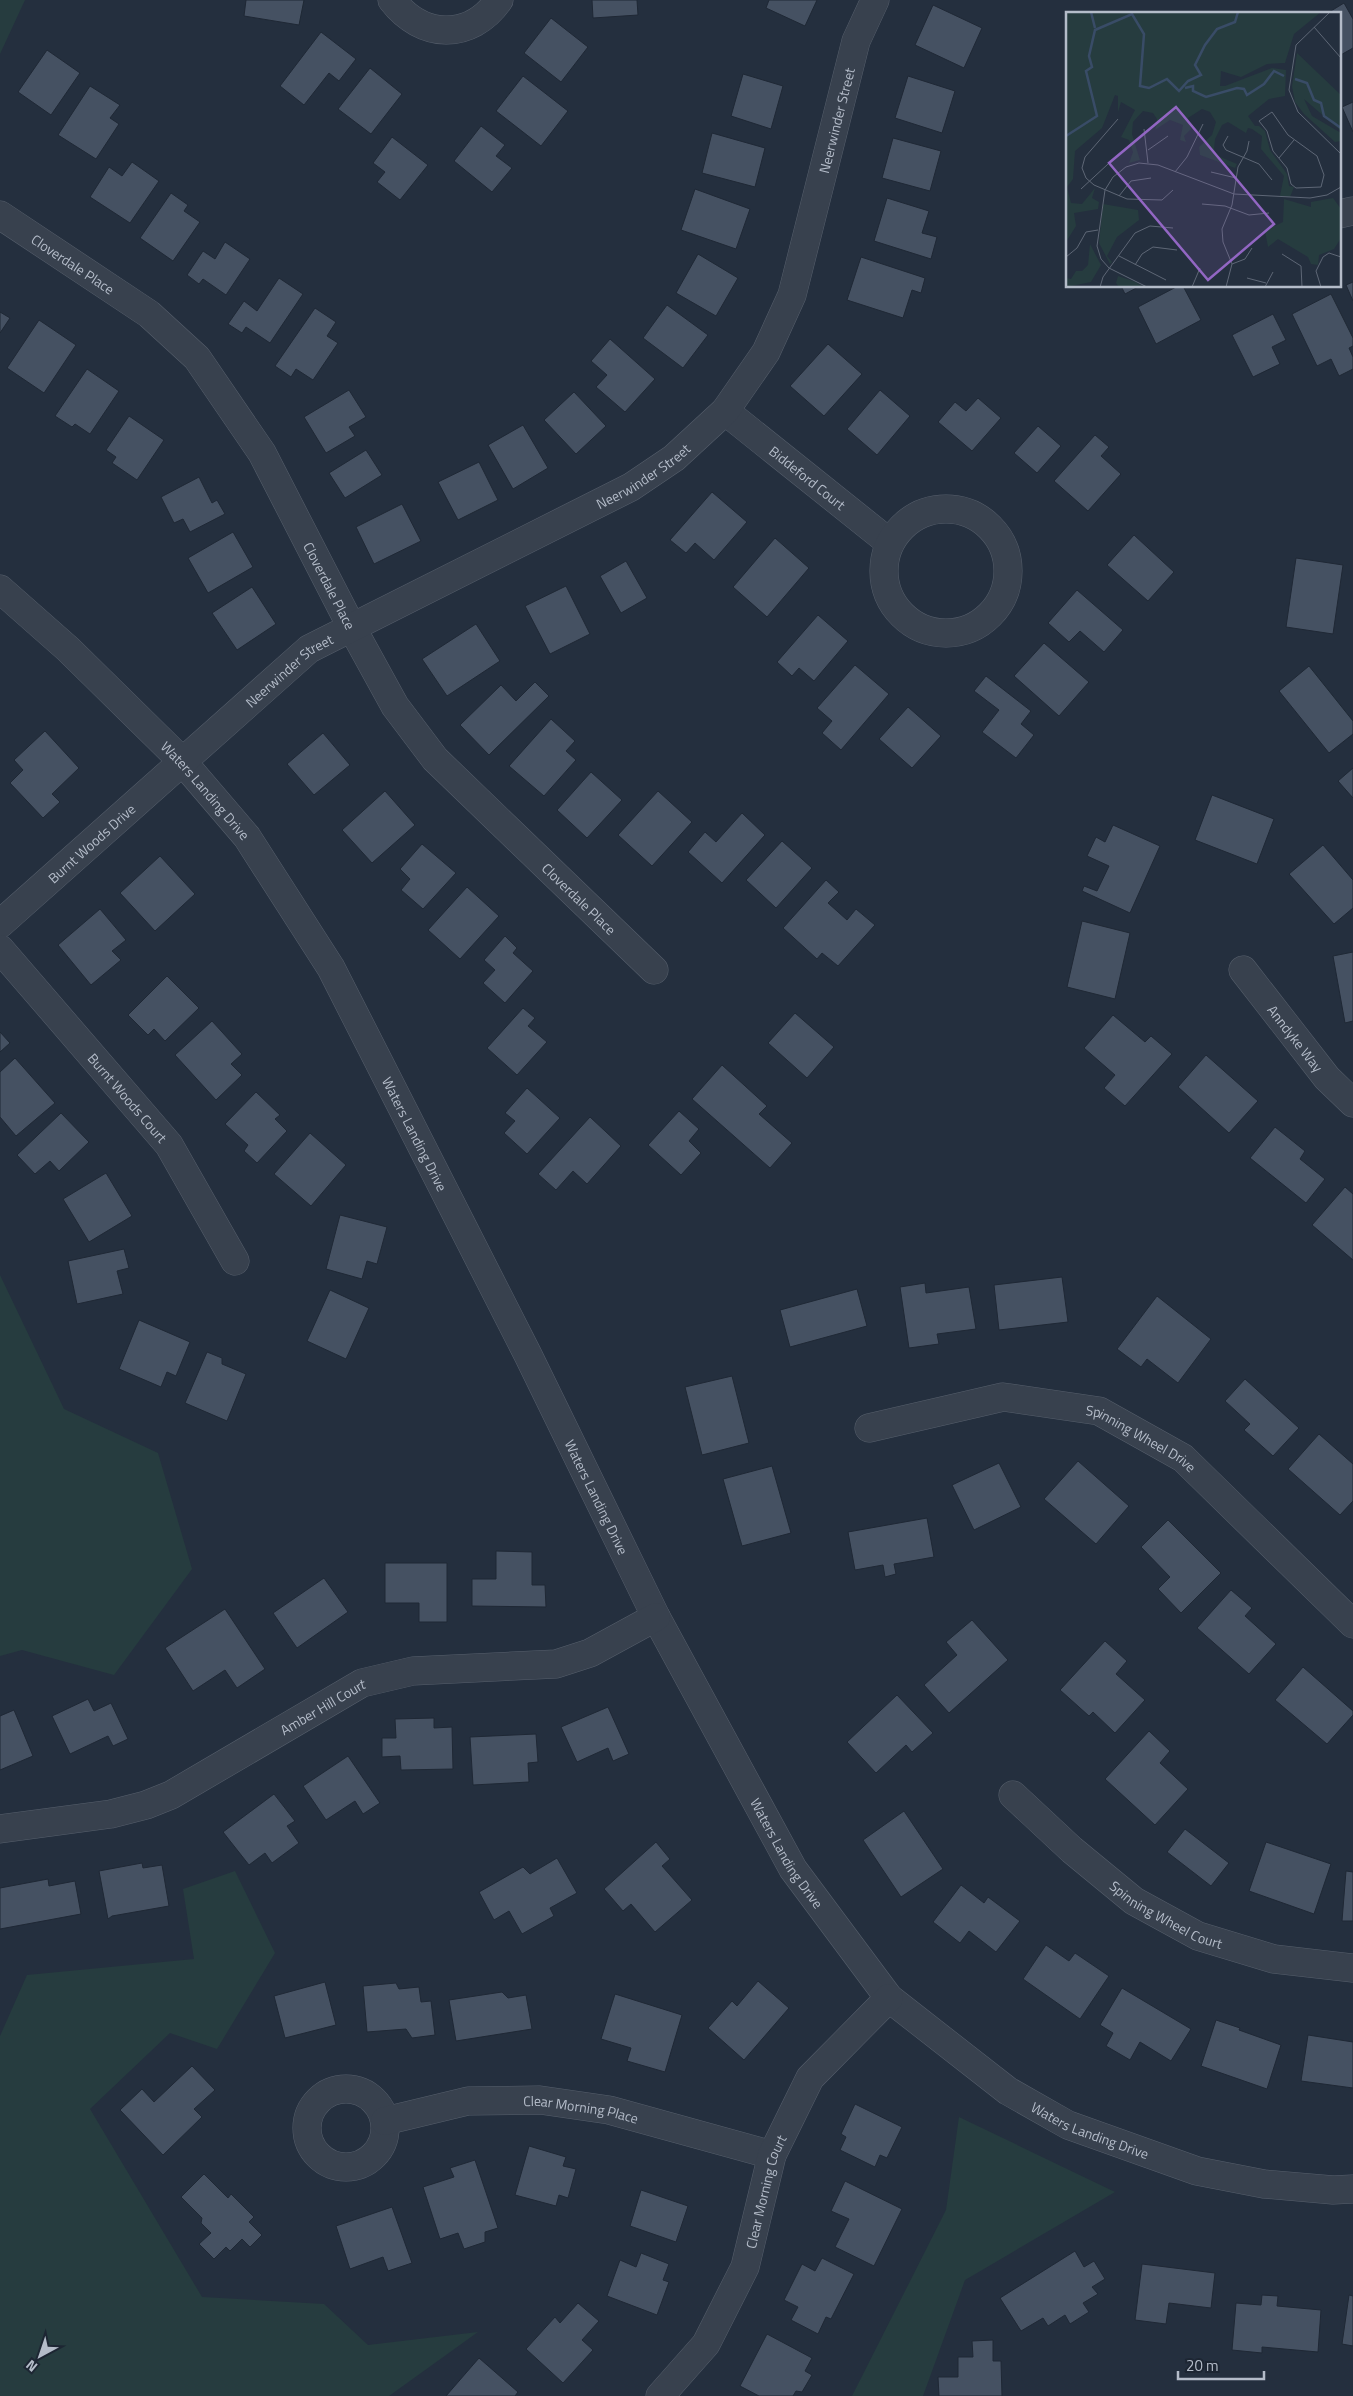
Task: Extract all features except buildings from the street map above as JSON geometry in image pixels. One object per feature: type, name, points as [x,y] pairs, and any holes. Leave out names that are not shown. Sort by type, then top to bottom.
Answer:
[{"type":"street","points":[[392,0],[403,14],[419,25],[438,30],[457,30],[476,23],[491,12],[499,0]]},
{"type":"street","name":"Neerwinder Street","points":[[182,761],[309,649],[350,626],[631,487],[674,458],[725,410],[766,352],[792,295],[856,41],[874,0]]},
{"type":"street","points":[[1340,214],[1353,211]]},
{"type":"street","name":"Cloverdale Place","points":[[0,215],[149,314],[197,358],[262,453],[350,626],[395,706],[436,759],[654,970]]},
{"type":"street","name":"Biddeford Court","points":[[725,410],[890,543]]},
{"type":"street","points":[[959,510],[978,518],[994,531],[1004,549],[1009,569],[1006,589],[997,608],[982,622],[964,632],[944,634],[930,631],[906,619],[892,603],[885,584],[885,563],[890,543],[902,526],[919,515],[932,511],[959,510]]},
{"type":"street","name":"Waters Landing Drive","points":[[0,589],[68,649],[182,761],[247,837],[331,968],[528,1355],[656,1617],[794,1868],[888,1998],[1008,2091],[1068,2125],[1197,2171],[1264,2184],[1333,2190],[1353,2189]]},
{"type":"street","name":"Burnt Woods Drive","points":[[0,924],[182,761]]},
{"type":"street","name":"Burnt Woods Court","points":[[0,949],[169,1145],[235,1261]]},
{"type":"street","name":"Anndyke Way","points":[[1243,970],[1327,1078],[1353,1103]]},
{"type":"street","name":"Spinning Wheel Drive","points":[[869,1428],[1003,1398],[1099,1411],[1182,1458],[1353,1624]]},
{"type":"street","name":"Amber Hill Court","points":[[0,1829],[111,1814],[146,1805],[171,1795],[362,1683],[413,1671],[556,1664],[590,1653],[656,1617]]},
{"type":"street","name":"Spinning Wheel Court","points":[[1013,1795],[1072,1850],[1134,1901],[1198,1936],[1274,1959],[1353,1968]]},
{"type":"street","name":"Clear Morning Court","points":[[660,2396],[706,2344],[745,2267],[772,2156],[810,2078],[888,1998]]},
{"type":"street","name":"Clear Morning Place","points":[[385,2121],[468,2102],[540,2100],[609,2110],[772,2156]]},
{"type":"green space","points":[[0,0],[25,0],[0,54]]},
{"type":"green space","points":[[0,1275],[64,1409],[158,1453],[192,1569],[114,1675],[22,1650],[0,1656]]},
{"type":"green space","points":[[235,1871],[275,1953],[217,2049],[170,2033],[90,2109],[202,2297],[324,2304],[368,2345],[478,2332],[389,2396],[0,2396],[0,2036],[27,1975],[194,1959],[183,1889]]},
{"type":"green space","points":[[959,2117],[1115,2192],[965,2280],[923,2396],[852,2396],[946,2210]]}]
